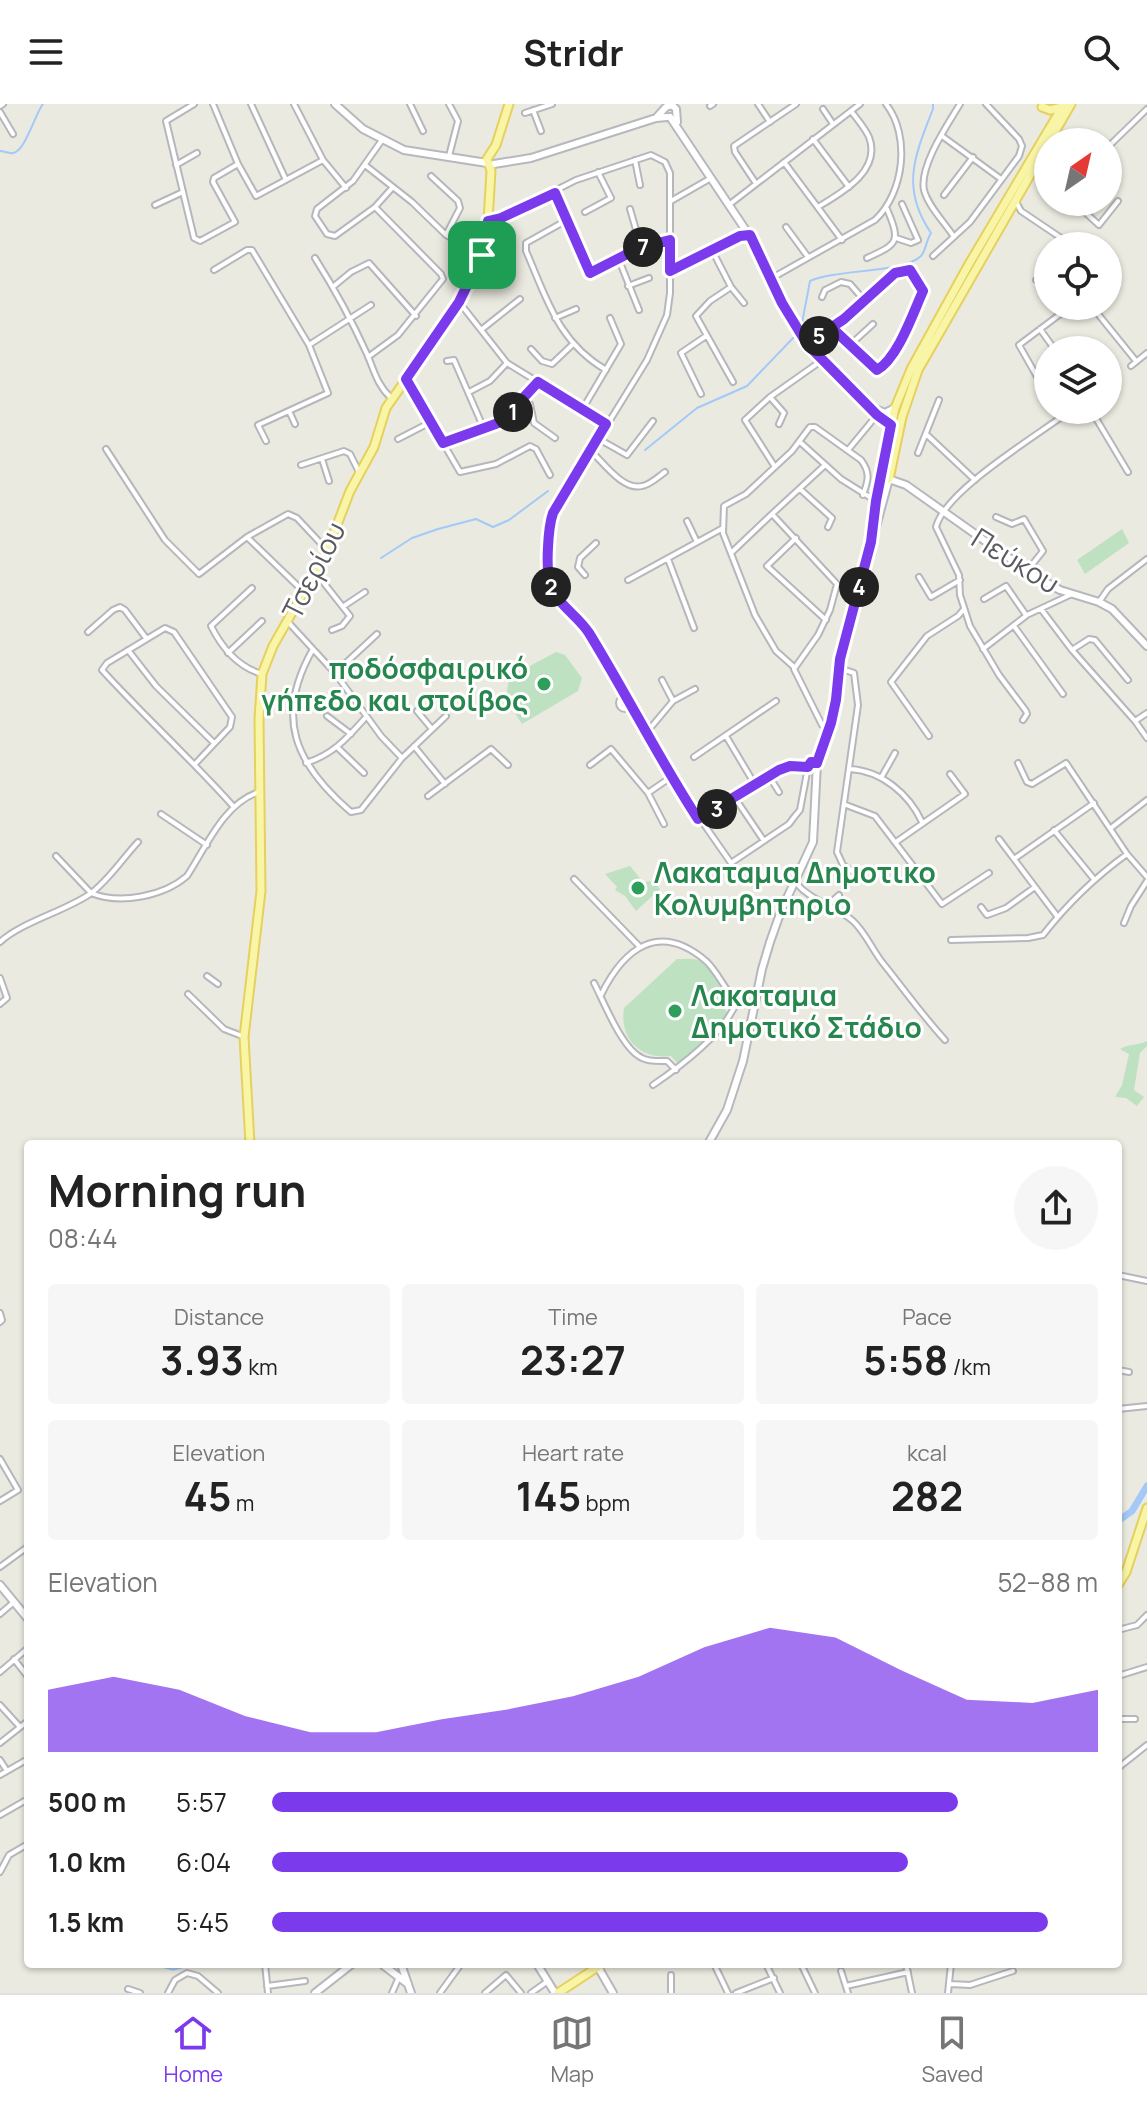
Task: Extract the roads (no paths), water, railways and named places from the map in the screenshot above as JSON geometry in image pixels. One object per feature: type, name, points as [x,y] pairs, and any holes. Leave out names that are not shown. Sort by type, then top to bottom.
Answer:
[{"type":"main road","points":[[335,104],[363,129],[382,140],[422,154],[493,162],[531,158],[656,118],[671,109],[677,125],[750,235],[788,314],[807,344],[877,415],[895,426]]},
{"type":"main road","name":"Τσερίου","points":[[250,1140],[244,1037],[261,891],[259,719],[262,674],[273,646],[327,551],[350,491],[374,447],[391,398],[459,302],[482,255],[493,162],[508,104]]},
{"type":"main road","points":[[1040,105],[1050,110],[1066,105]]},
{"type":"main road","points":[[906,485],[895,475],[893,462],[895,408],[922,348],[1066,105]]},
{"type":"main road","points":[[710,1140],[727,1110],[743,1061],[770,942],[813,842],[817,763],[836,700],[839,668],[886,493],[885,478],[895,426],[918,370],[1057,120]]},
{"type":"main road","points":[[866,403],[879,412],[895,408]]},
{"type":"main road","points":[[871,542],[876,501],[893,462]]},
{"type":"main road","name":"Πεύκου","points":[[885,478],[906,485],[1048,584],[1099,602],[1124,619],[1147,646]]},
{"type":"main road","points":[[886,493],[906,485]]},
{"type":"main road","points":[[1122,1578],[1147,1508]]},
{"type":"main road","points":[[0,1585],[24,1614]]},
{"type":"main road","points":[[315,1993],[347,1968]]},
{"type":"main road","points":[[386,1968],[408,1984]]},
{"type":"main road","points":[[401,1968],[411,1993]]},
{"type":"main road","points":[[540,1968],[557,1993],[595,1968]]},
{"type":"main road","points":[[601,1968],[613,1993]]},
{"type":"street","points":[[194,104],[166,121],[197,241],[235,222],[213,182],[214,178],[238,164]]},
{"type":"street","points":[[213,104],[238,164],[256,196],[323,160]]},
{"type":"street","points":[[251,104],[286,180]]},
{"type":"street","points":[[294,104],[323,160],[346,188]]},
{"type":"street","points":[[410,104],[423,131]]},
{"type":"street","points":[[449,104],[458,121],[449,156]]},
{"type":"street","points":[[525,113],[552,104]]},
{"type":"street","points":[[758,104],[770,122]]},
{"type":"street","points":[[755,182],[734,146],[796,104]]},
{"type":"street","points":[[730,204],[860,104]]},
{"type":"street","points":[[771,279],[842,240],[887,209],[897,185],[901,150],[896,122],[886,104]]},
{"type":"street","points":[[954,237],[925,193],[923,179],[942,135],[960,104]]},
{"type":"street","points":[[933,256],[970,222],[1019,156],[1022,146],[1019,139],[986,104]]},
{"type":"street","points":[[1040,105],[1057,120]]},
{"type":"street","points":[[1,107],[13,134]]},
{"type":"street","points":[[823,109],[833,124]]},
{"type":"street","points":[[1122,133],[1147,109]]},
{"type":"street","points":[[533,110],[541,131]]},
{"type":"street","points":[[818,207],[849,187],[868,166],[871,150],[869,137],[851,111]]},
{"type":"street","points":[[942,135],[1001,179]]},
{"type":"street","points":[[813,139],[849,187]]},
{"type":"street","points":[[382,140],[346,188],[315,212],[327,234],[333,237],[375,207],[393,187]]},
{"type":"street","points":[[176,165],[197,153]]},
{"type":"street","points":[[488,221],[501,218],[598,172],[651,155],[665,162],[670,173],[670,299],[659,336],[647,360],[553,513],[549,526],[551,588],[580,619],[630,701],[671,777],[731,863],[789,824],[800,810],[808,767],[811,762],[817,763]]},
{"type":"street","points":[[944,195],[973,157]]},
{"type":"street","points":[[635,160],[640,185]]},
{"type":"street","points":[[783,161],[842,240]]},
{"type":"street","points":[[365,165],[446,235],[482,255]]},
{"type":"street","points":[[585,212],[611,198],[598,172]]},
{"type":"street","points":[[431,176],[458,201],[460,208],[446,235]]},
{"type":"street","points":[[671,201],[712,177]]},
{"type":"street","points":[[155,205],[183,192]]},
{"type":"street","points":[[555,193],[590,273],[641,247],[670,240]]},
{"type":"street","points":[[1016,198],[1021,211],[1052,232]]},
{"type":"street","points":[[896,238],[911,243],[918,240],[902,204]]},
{"type":"street","points":[[368,357],[398,335],[416,316],[441,283],[442,276],[375,207]]},
{"type":"street","points":[[630,209],[641,247]]},
{"type":"street","points":[[887,209],[896,238]]},
{"type":"street","points":[[1007,213],[1021,211]]},
{"type":"street","points":[[1089,216],[1099,225],[1106,216]]},
{"type":"street","points":[[567,220],[526,243],[526,251],[555,318],[572,345],[606,370]]},
{"type":"street","points":[[786,227],[808,257]]},
{"type":"street","points":[[740,236],[745,228]]},
{"type":"street","points":[[670,271],[740,236],[750,235]]},
{"type":"street","points":[[867,258],[889,248],[896,238]]},
{"type":"street","points":[[214,270],[251,250],[309,345],[328,393],[258,425],[266,441]]},
{"type":"street","points":[[712,250],[731,287],[744,303]]},
{"type":"street","points":[[315,258],[333,286],[379,385],[391,398]]},
{"type":"street","points":[[619,260],[639,310]]},
{"type":"street","points":[[333,286],[369,263],[416,316]]},
{"type":"street","points":[[807,344],[832,328],[895,273],[910,270],[923,291],[904,334],[884,366],[877,370],[832,328]]},
{"type":"street","points":[[628,286],[649,278]]},
{"type":"street","points":[[822,297],[825,290],[841,282],[850,284],[864,300]]},
{"type":"street","points":[[731,287],[697,313],[696,319],[733,382]]},
{"type":"street","points":[[481,330],[520,299]]},
{"type":"street","points":[[459,302],[507,363],[606,424]]},
{"type":"street","points":[[309,345],[371,305]]},
{"type":"street","points":[[555,318],[576,309]]},
{"type":"street","points":[[582,410],[621,344],[610,318]]},
{"type":"street","points":[[1034,371],[1019,345],[1052,320]]},
{"type":"street","points":[[1103,320],[1136,361]]},
{"type":"street","points":[[850,345],[873,324]]},
{"type":"street","points":[[1040,329],[1045,336]]},
{"type":"street","points":[[701,394],[681,353],[706,336]]},
{"type":"street","points":[[531,349],[542,361],[552,364],[572,345]]},
{"type":"street","points":[[1131,366],[1147,353]]},
{"type":"street","points":[[447,361],[454,360],[484,429]]},
{"type":"street","points":[[775,467],[745,420],[770,397],[821,361]]},
{"type":"street","points":[[469,392],[490,381],[507,363]]},
{"type":"street","points":[[406,379],[460,472],[496,464],[530,446],[536,449],[550,475]]},
{"type":"street","points":[[443,443],[508,417],[538,382]]},
{"type":"street","points":[[770,397],[784,413],[779,424]]},
{"type":"street","points":[[524,399],[530,404],[534,423],[555,438]]},
{"type":"street","points":[[918,453],[939,400]]},
{"type":"street","points":[[289,411],[295,424]]},
{"type":"street","points":[[848,450],[877,415]]},
{"type":"street","points":[[597,438],[627,455],[653,421]]},
{"type":"street","points":[[398,439],[431,422]]},
{"type":"street","points":[[1023,720],[1026,711],[983,649],[964,609],[960,580],[936,527],[942,512],[975,480],[1052,424]]},
{"type":"street","points":[[1099,424],[1128,472]]},
{"type":"street","points":[[828,730],[822,725],[794,667],[784,661],[767,639],[755,615],[723,528],[724,506],[746,494],[800,442],[806,431],[815,427],[866,467],[870,478],[863,495]]},
{"type":"street","points":[[926,434],[975,480]]},
{"type":"street","points":[[800,442],[824,466],[876,501]]},
{"type":"street","points":[[106,449],[165,540],[199,574],[247,537],[288,514],[292,514],[327,551]]},
{"type":"street","points":[[590,450],[613,473],[632,486],[641,487],[665,472]]},
{"type":"street","points":[[301,465],[347,452],[360,474]]},
{"type":"street","points":[[322,459],[329,481]]},
{"type":"street","points":[[731,553],[824,466]]},
{"type":"street","points":[[800,489],[832,518],[828,527]]},
{"type":"street","points":[[772,514],[837,584],[826,620],[794,667]]},
{"type":"street","points":[[996,517],[1012,524],[1024,519],[1043,551],[1027,571]]},
{"type":"street","points":[[687,521],[697,542]]},
{"type":"street","points":[[628,580],[723,528]]},
{"type":"street","points":[[247,537],[305,593]]},
{"type":"street","points":[[796,538],[767,566],[826,620]]},
{"type":"street","points":[[585,575],[578,567],[580,558],[596,543]]},
{"type":"street","points":[[668,558],[694,628]]},
{"type":"street","points":[[1099,602],[1108,589],[1144,561],[1147,570]]},
{"type":"street","points":[[316,573],[350,616],[342,626],[332,630]]},
{"type":"street","points":[[919,577],[931,597],[960,580]]},
{"type":"street","points":[[984,599],[1006,586],[1027,615]]},
{"type":"street","points":[[252,588],[211,626],[228,653],[262,674]]},
{"type":"street","points":[[344,606],[365,592]]},
{"type":"street","points":[[983,649],[1027,615],[1073,594]]},
{"type":"street","points":[[88,632],[120,607],[146,639]]},
{"type":"street","points":[[929,736],[891,682],[927,636],[964,609]]},
{"type":"street","points":[[1041,609],[1147,738]]},
{"type":"street","points":[[228,653],[262,621]]},
{"type":"street","points":[[287,621],[335,673],[402,758]]},
{"type":"street","points":[[1014,626],[1063,694]]},
{"type":"street","points":[[195,764],[230,727],[232,717],[172,630],[165,628],[107,663],[102,670],[233,806]]},
{"type":"street","points":[[335,673],[377,634]]},
{"type":"street","points":[[1072,650],[1092,638],[1128,680]]},
{"type":"street","points":[[313,649],[301,671],[293,705],[295,737],[306,763],[323,784],[355,813],[361,810],[402,758],[446,716]]},
{"type":"street","points":[[128,650],[156,686],[214,743]]},
{"type":"street","points":[[839,668],[854,673],[858,695],[837,852],[843,865],[860,876]]},
{"type":"street","points":[[662,680],[673,701]]},
{"type":"street","points":[[647,732],[673,701],[695,689]]},
{"type":"street","points":[[694,757],[776,701]]},
{"type":"street","points":[[417,711],[432,729]]},
{"type":"street","points":[[1135,721],[1147,713]]},
{"type":"street","points":[[327,716],[351,734]]},
{"type":"street","points":[[306,763],[338,748],[367,717]]},
{"type":"street","points":[[726,736],[754,783]]},
{"type":"street","points":[[414,746],[445,784]]},
{"type":"street","points":[[338,748],[364,773]]},
{"type":"street","points":[[428,796],[491,749],[508,765]]},
{"type":"street","points":[[590,765],[611,749],[648,793],[664,824]]},
{"type":"street","points":[[881,778],[895,753]]},
{"type":"street","points":[[1018,763],[1027,782],[1032,784],[1066,763],[1147,879],[1124,923]]},
{"type":"street","points":[[698,819],[785,767],[808,767]]},
{"type":"street","points":[[849,769],[881,778],[901,792],[922,822]]},
{"type":"street","points":[[896,842],[965,794],[950,774]]},
{"type":"street","points":[[769,776],[779,792]]},
{"type":"street","points":[[648,793],[671,777]]},
{"type":"street","points":[[56,856],[91,893],[139,898],[179,883],[187,876],[233,806],[248,795],[261,791]]},
{"type":"street","points":[[735,798],[764,841]]},
{"type":"street","points":[[1111,828],[1147,800]]},
{"type":"street","points":[[1014,859],[1094,803]]},
{"type":"street","points":[[845,805],[875,816],[942,904],[989,873]]},
{"type":"street","points":[[161,814],[207,845]]},
{"type":"street","points":[[1054,830],[1093,878]]},
{"type":"street","points":[[999,839],[1057,916]]},
{"type":"street","points":[[0,942],[18,929],[49,917],[91,893],[138,842]]},
{"type":"street","points":[[951,940],[1043,935],[1093,878],[1127,854]]},
{"type":"street","points":[[574,879],[640,947]]},
{"type":"street","points":[[796,883],[805,894],[854,922],[921,1013],[945,1040]]},
{"type":"street","points":[[981,907],[987,915],[1006,908],[1035,887]]},
{"type":"street","points":[[827,906],[839,895]]},
{"type":"street","points":[[601,995],[616,969],[640,947],[665,940],[688,949],[707,962],[737,1001],[754,1006]]},
{"type":"street","points":[[207,976],[218,984]]},
{"type":"street","points":[[0,978],[7,998],[0,1004]]},
{"type":"street","points":[[594,983],[630,1049],[641,1058],[667,1061],[676,1070]]},
{"type":"street","points":[[188,994],[224,1029],[244,1037]]},
{"type":"street","points":[[653,1085],[676,1070],[731,1017],[737,1001]]},
{"type":"street","points":[[1122,1276],[1147,1281]]},
{"type":"street","points":[[0,1313],[0,1322]]},
{"type":"street","points":[[1122,1371],[1129,1372]]},
{"type":"street","points":[[1122,1409],[1145,1406]]},
{"type":"street","points":[[0,1459],[18,1490],[0,1501]]},
{"type":"street","points":[[0,1567],[24,1549]]},
{"type":"street","points":[[0,1614],[14,1602]]},
{"type":"street","points":[[1122,1630],[1128,1630],[1147,1615]]},
{"type":"street","points":[[0,1672],[24,1651]]},
{"type":"street","points":[[14,1659],[24,1672]]},
{"type":"street","points":[[1122,1675],[1147,1667]]},
{"type":"street","points":[[0,1705],[20,1727]]},
{"type":"street","points":[[1122,1719],[1135,1719]]},
{"type":"street","points":[[0,1743],[24,1724]]},
{"type":"street","points":[[1122,1765],[1147,1745]]},
{"type":"street","points":[[0,1760],[7,1771]]},
{"type":"street","points":[[0,1775],[24,1761]]},
{"type":"street","points":[[0,1815],[24,1801]]},
{"type":"street","points":[[0,1872],[9,1855],[24,1846]]},
{"type":"street","points":[[265,1968],[268,1993]]},
{"type":"street","points":[[440,1993],[458,1968]]},
{"type":"street","points":[[716,1968],[728,1993]]},
{"type":"street","points":[[768,1968],[780,1993]]},
{"type":"street","points":[[803,1968],[815,1993]]},
{"type":"street","points":[[907,1968],[912,1993]]},
{"type":"street","points":[[948,1993],[951,1968]]},
{"type":"street","points":[[841,1971],[848,1993]]},
{"type":"street","points":[[950,1984],[970,1985],[1013,1971]]},
{"type":"street","points":[[846,1986],[908,1972]]},
{"type":"street","points":[[168,1993],[175,1980],[187,1973],[198,1976],[218,1993]]},
{"type":"street","points":[[485,1993],[506,1975],[521,1993]]},
{"type":"street","points":[[671,1975],[671,1993]]},
{"type":"street","points":[[392,1993],[399,1976]]},
{"type":"street","points":[[736,1993],[774,1978]]},
{"type":"street","points":[[267,1986],[305,1981]]},
{"type":"street","points":[[531,1993],[548,1981]]},
{"type":"street","points":[[970,1985],[972,1993]]},
{"type":"street","points":[[128,1989],[140,1993]]},
{"type":"waterway","points":[[0,151],[11,153],[22,146],[43,104]]},
{"type":"waterway","points":[[802,323],[810,281],[900,265],[923,254],[931,233],[921,217],[913,186],[916,157],[933,104]]},
{"type":"waterway","points":[[645,450],[697,408],[747,386],[795,336]]},
{"type":"waterway","points":[[381,558],[412,538],[438,529],[476,519],[493,527],[509,520],[548,491]]},
{"type":"waterway","points":[[1122,1518],[1132,1511],[1147,1486]]},
{"type":"place","name":"ποδόσφαιρικό γήπεδο και στοίβος","points":[[544,684]]},
{"type":"place","name":"Λακαταμια Δημοτικο Κολυμβητηριο","points":[[638,888]]},
{"type":"place","name":"Λακαταμια Δημοτικό Στάδιο","points":[[675,1011]]}]
